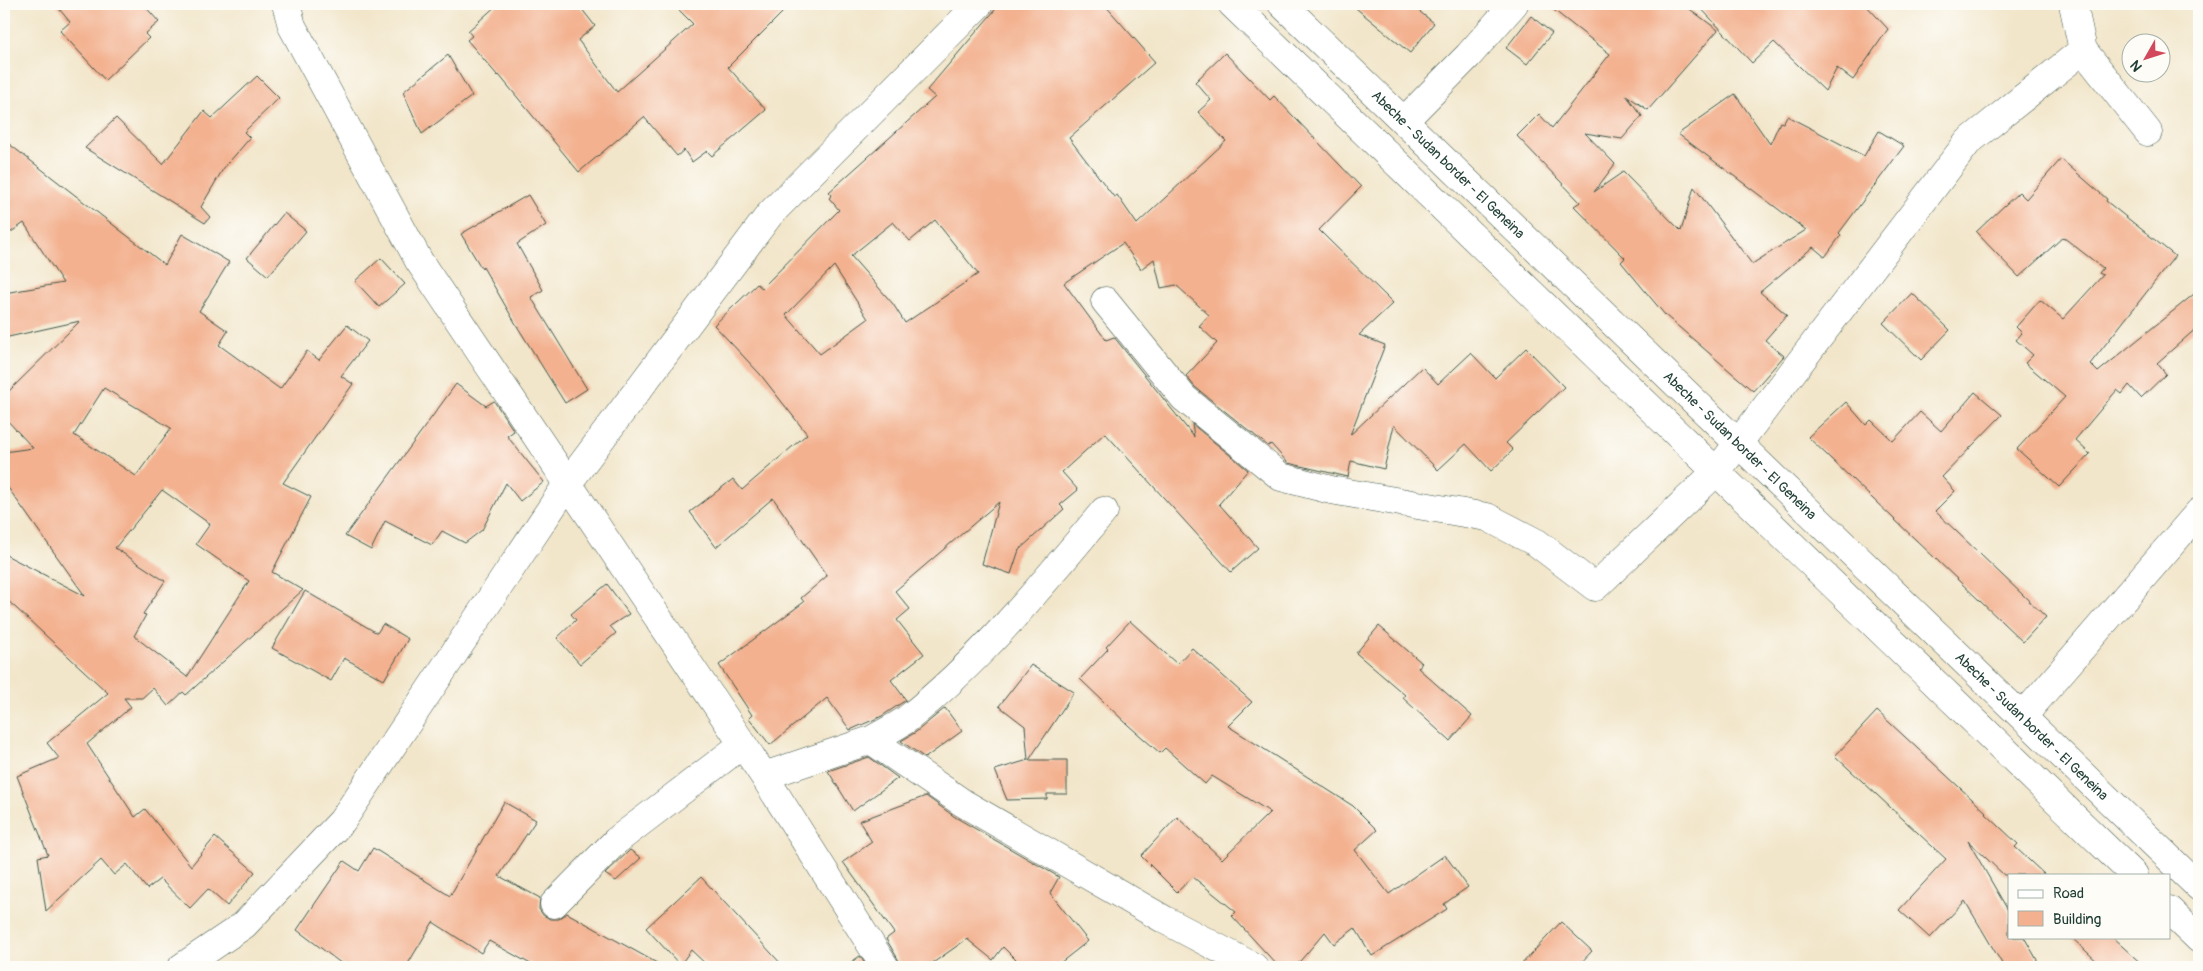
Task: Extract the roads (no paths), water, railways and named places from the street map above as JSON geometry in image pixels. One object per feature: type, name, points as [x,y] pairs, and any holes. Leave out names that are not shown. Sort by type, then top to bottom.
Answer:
[{"type":"main road","points":[[286,4],[292,26],[419,261],[743,744],[885,967]]},
{"type":"main road","points":[[182,967],[244,926],[342,821],[568,483],[770,214],[979,4]]},
{"type":"main road","points":[[1232,4],[2133,874]]},
{"type":"main road","points":[[1404,122],[1468,56],[1514,4]]},
{"type":"main road","points":[[2073,4],[2083,50],[2148,132]]},
{"type":"main road","name":"Abeche - Sudan border - El Geneina","points":[[1292,7],[1404,122],[2199,887]]},
{"type":"main road","points":[[1105,301],[1184,398],[1281,477],[1331,490],[1487,517],[1537,543],[1596,588],[1717,471],[1968,142],[2083,50]]},
{"type":"main road","points":[[764,776],[871,740],[906,720],[981,652],[1040,587],[1104,511]]},
{"type":"main road","points":[[2023,716],[2199,512]]},
{"type":"main road","points":[[871,740],[963,804],[1165,920],[1254,967]]},
{"type":"main road","points":[[554,904],[616,841],[743,744]]},
{"type":"main road","points":[[2170,911],[2199,939]]}]
